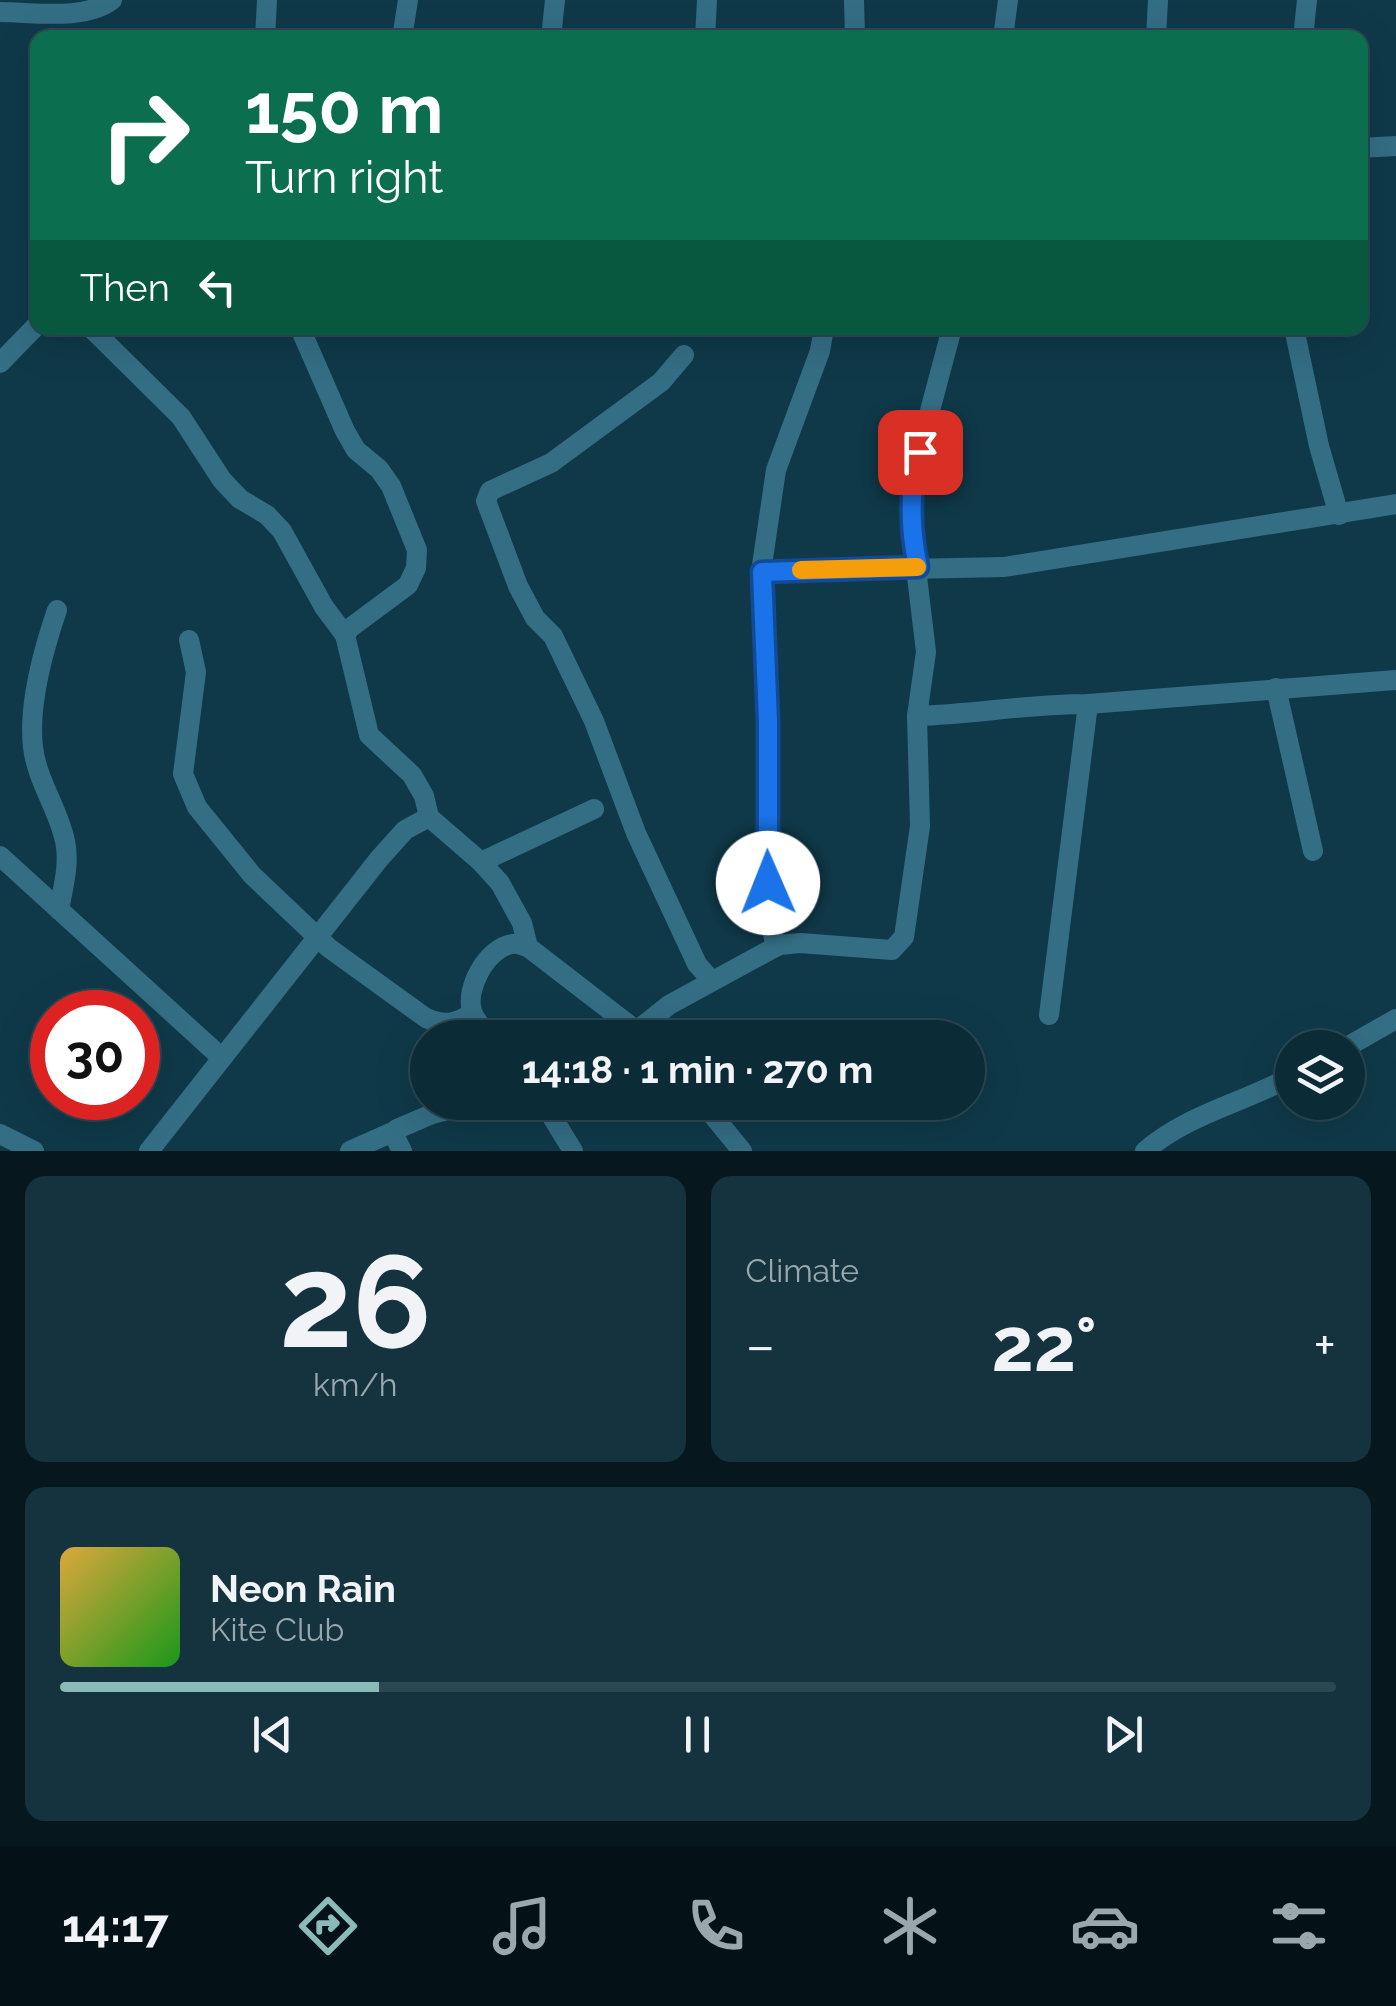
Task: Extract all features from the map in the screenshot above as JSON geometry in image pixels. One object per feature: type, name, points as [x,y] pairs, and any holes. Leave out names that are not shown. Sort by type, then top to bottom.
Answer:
[{"type":"street","points":[[0,12],[74,12],[101,8],[112,0]]},
{"type":"street","points":[[265,30],[266,0]]},
{"type":"street","points":[[403,30],[408,0]]},
{"type":"street","points":[[552,30],[555,0]]},
{"type":"street","points":[[705,30],[708,0]]},
{"type":"street","points":[[854,0],[855,30]]},
{"type":"street","points":[[1004,30],[1008,0]]},
{"type":"street","points":[[1156,30],[1158,0]]},
{"type":"street","points":[[1305,30],[1307,0]]},
{"type":"street","points":[[1368,148],[1396,146]]},
{"type":"street","points":[[0,362],[30,332]]},
{"type":"street","points":[[98,335],[181,417],[222,480],[282,531],[324,607],[345,635],[369,735],[412,775],[424,796],[429,816],[500,883],[522,923],[528,947]]},
{"type":"street","points":[[303,335],[356,450],[379,469],[391,486],[417,550],[416,568],[408,585],[345,635]]},
{"type":"street","points":[[776,946],[769,917],[762,572],[776,470],[823,335]]},
{"type":"street","points":[[655,1020],[669,1005],[776,946],[800,943],[892,950],[904,937],[921,811],[917,716],[926,652],[913,543],[911,482],[950,335]]},
{"type":"street","points":[[1295,335],[1319,446],[1339,515]]},
{"type":"street","points":[[684,354],[661,382],[551,463],[490,491],[486,502],[518,586],[535,618],[552,636],[594,721],[644,850],[696,964],[711,980]]},
{"type":"street","points":[[762,572],[1004,567],[1396,504]]},
{"type":"street","points":[[57,610],[48,638],[32,732],[39,775],[65,841],[67,867],[60,910]]},
{"type":"street","points":[[189,640],[196,672],[184,764],[189,791],[197,807],[252,875],[329,948],[426,1018],[450,1024],[472,1013]]},
{"type":"street","points":[[917,716],[1396,680]]},
{"type":"street","points":[[1276,688],[1313,852]]},
{"type":"street","points":[[1048,1016],[1088,704]]},
{"type":"street","points":[[481,862],[594,809]]},
{"type":"street","points":[[149,1151],[316,936],[405,830],[429,816]]},
{"type":"street","points":[[0,856],[222,1058]]},
{"type":"street","points":[[478,1020],[472,1013],[473,988],[486,961],[512,944],[528,947],[623,1020]]},
{"type":"street","points":[[1365,1037],[1396,1020]]},
{"type":"street","points":[[1144,1151],[1194,1118],[1275,1083]]},
{"type":"street","points":[[350,1151],[399,1141],[425,1120]]},
{"type":"street","points":[[554,1120],[573,1151]]},
{"type":"street","points":[[717,1120],[742,1151]]},
{"type":"street","points":[[0,1134],[34,1151]]},
{"type":"slow traffic","points":[[801,570],[917,567]]},
{"type":"route","points":[[768,883],[768,721],[762,572],[918,567],[913,543],[911,482],[920,452]]}]
